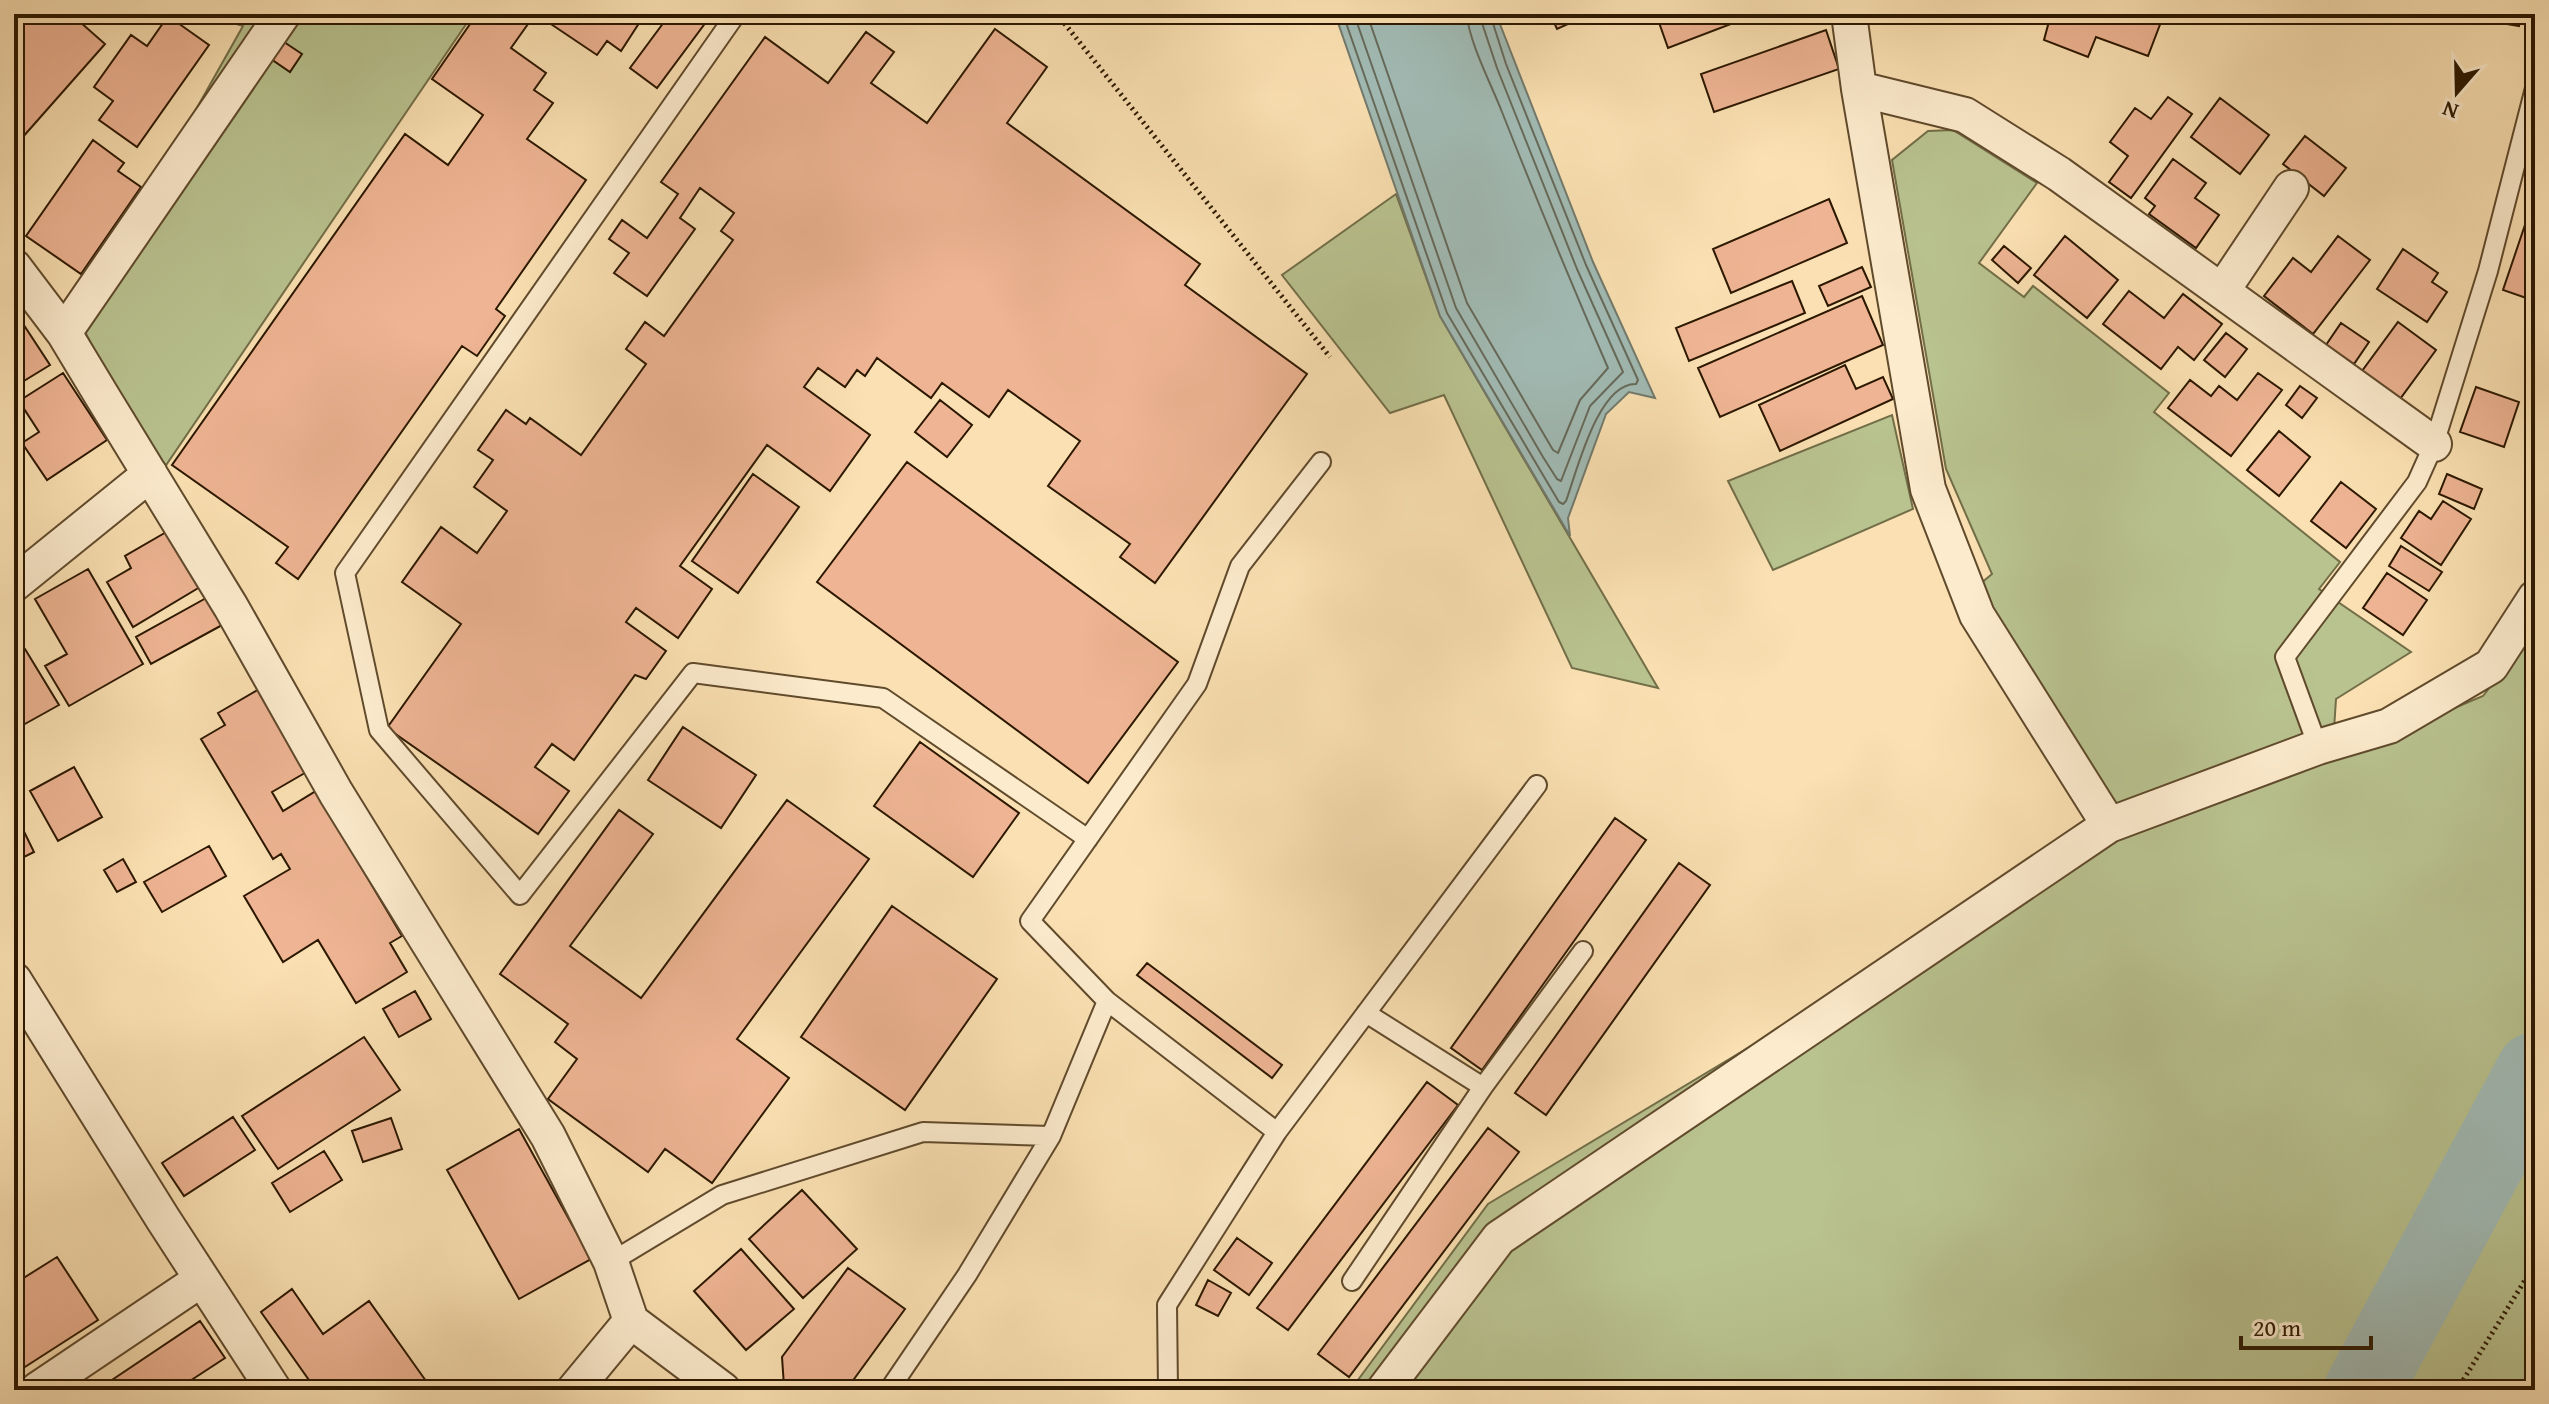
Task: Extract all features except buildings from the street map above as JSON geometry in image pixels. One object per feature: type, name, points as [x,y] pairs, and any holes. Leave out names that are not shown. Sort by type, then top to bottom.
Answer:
[{"type":"street","points":[[64,333],[283,14]]},
{"type":"street","points":[[1849,14],[1859,89],[1928,489],[1977,615],[2109,825]]},
{"type":"street","points":[[1859,89],[1965,115],[2059,174],[2434,444]]},
{"type":"street","points":[[2222,291],[2291,188]]},
{"type":"street","points":[[14,267],[64,333],[231,607],[336,793],[548,1136],[611,1262],[631,1321],[723,1390]]},
{"type":"street","points":[[14,584],[150,474]]},
{"type":"street","points":[[1384,1390],[1499,1238],[2109,825],[2318,747],[2389,726],[2491,666],[2535,598]]},
{"type":"street","points":[[20,1002],[274,1390]]},
{"type":"street","points":[[37,1390],[202,1279]]},
{"type":"street","points":[[574,1390],[631,1321]]},
{"type":"lane","points":[[736,14],[345,573],[379,730],[520,895],[693,673],[883,698],[1088,839]]},
{"type":"lane","points":[[2318,747],[2285,657],[2417,482],[2434,444],[2488,271],[2535,88]]},
{"type":"lane","points":[[1277,1132],[1107,1001],[1030,921],[1197,684],[1240,566],[1321,462]]},
{"type":"lane","points":[[1168,1390],[1167,1305],[1277,1132],[1537,785]]},
{"type":"lane","points":[[1352,1281],[1483,1087],[1583,951]]},
{"type":"lane","points":[[889,1390],[967,1275],[1051,1136],[1107,1001]]},
{"type":"lane","points":[[1366,1013],[1483,1087]]},
{"type":"lane","points":[[611,1262],[722,1195],[923,1132],[1051,1136]]},
{"type":"path","points":[[1057,14],[1330,357]]},
{"type":"path","points":[[2457,1390],[2535,1264]]},
{"type":"green space","points":[[204,14],[473,14],[160,474],[78,319],[243,26]]},
{"type":"green space","points":[[1953,130],[2037,183],[1979,263],[2024,297],[2033,286],[2169,393],[2154,412],[2340,562],[2319,589],[2411,652],[2336,699],[2332,760],[2483,696],[2535,629],[2535,1390],[1363,1390],[1355,1384],[1488,1204],[1831,998],[2089,819],[1956,604],[1992,574],[1946,469],[1892,160],[1928,131]]},
{"type":"green space","points":[[1396,194],[1440,316],[1658,688],[1572,668],[1444,395],[1390,413],[1282,275]]},
{"type":"green space","points":[[1892,415],[1913,509],[1773,570],[1728,481]]},
{"type":"water","points":[[1335,14],[1496,14],[1593,262],[1655,398],[1629,392],[1606,414],[1568,518],[1570,536],[1440,316]]},
{"type":"waterway","points":[[2363,1390],[2535,1071]]}]
